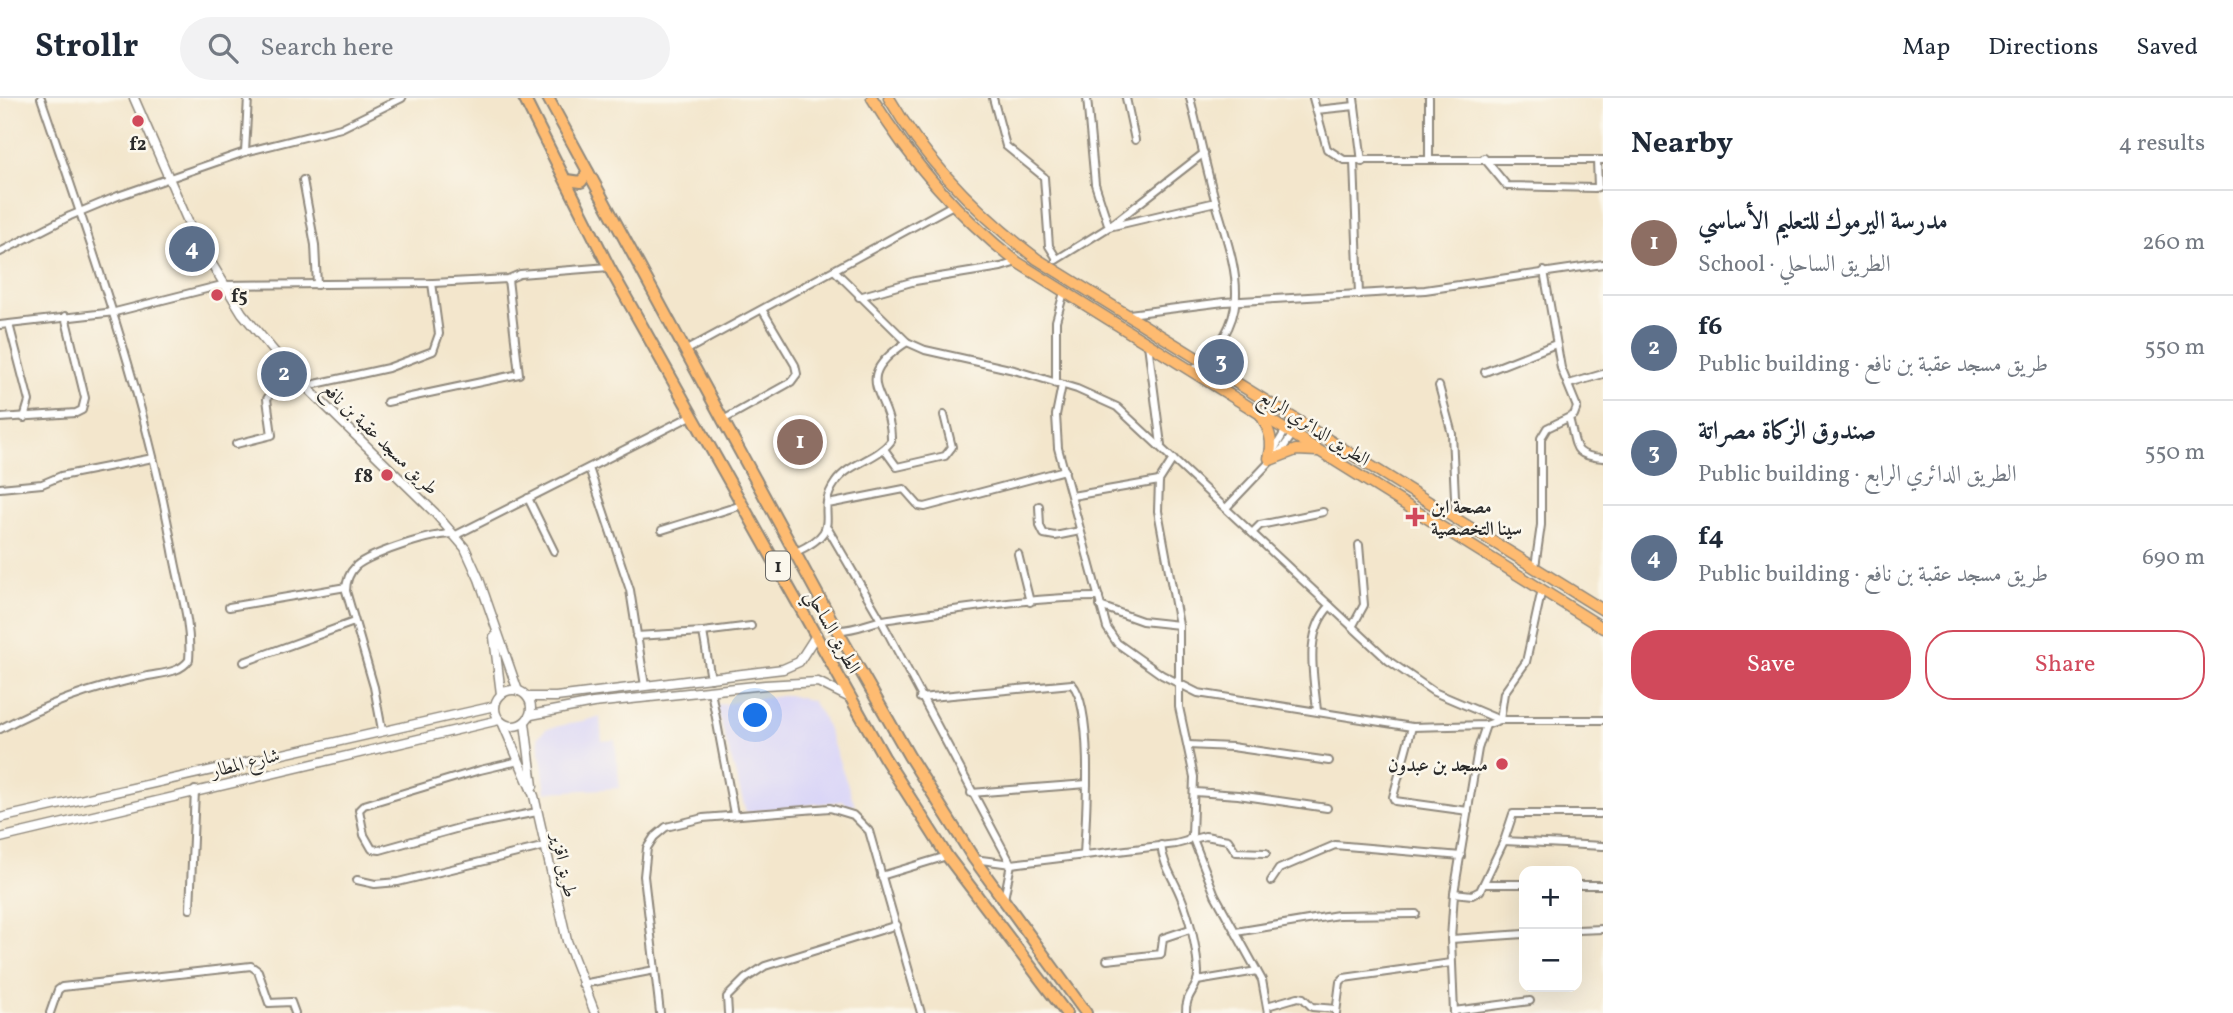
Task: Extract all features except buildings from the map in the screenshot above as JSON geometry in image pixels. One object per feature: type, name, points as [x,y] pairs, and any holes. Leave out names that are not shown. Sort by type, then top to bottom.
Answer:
[{"type":"highway","name":"الطريق الساحلي","points":[[524,98],[609,267],[908,797],[947,856],[1066,1013]]},
{"type":"highway","name":"الطريق الساحلي","points":[[548,98],[608,213],[909,756],[974,859],[1086,1013]]},
{"type":"highway","points":[[567,180],[581,182],[588,172]]},
{"type":"highway","points":[[588,222],[594,211],[608,213]]},
{"type":"main road","name":"الطريق الدائري الرابع","points":[[889,98],[918,142],[968,200],[1022,248],[1053,263],[1124,315],[1603,610]]},
{"type":"main road","name":"الطريق الدائري الرابع","points":[[872,99],[905,149],[953,205],[1017,262],[1603,628]]},
{"type":"main road","points":[[1261,414],[1271,434],[1268,461]]},
{"type":"main road","points":[[1268,461],[1296,450],[1319,451]]},
{"type":"street","points":[[0,729],[36,710],[121,682],[179,669],[189,660],[189,625],[153,458],[115,312],[41,98]]},
{"type":"street","name":"طريق مسجد عقبة بن نافع","points":[[134,98],[192,233],[222,285],[264,341],[306,387],[456,535],[475,570],[518,691]]},
{"type":"street","points":[[245,152],[248,98]]},
{"type":"street","points":[[0,240],[2,251],[80,212],[245,152],[341,128],[401,98]]},
{"type":"street","points":[[993,98],[1006,146],[1044,177],[1049,246],[1053,263],[1109,227],[1204,153]]},
{"type":"street","points":[[1087,98],[1095,184],[1109,227]]},
{"type":"street","points":[[1126,98],[1135,140]]},
{"type":"street","points":[[1190,98],[1232,260],[1237,302],[1225,337],[1217,350],[1193,370]]},
{"type":"street","points":[[1313,98],[1327,149],[1336,157],[1358,162],[1484,158],[1600,160],[1598,187],[1507,186],[1484,158]]},
{"type":"street","points":[[1429,98],[1429,159]]},
{"type":"street","points":[[1315,110],[1355,102],[1359,295]]},
{"type":"street","points":[[303,180],[315,244],[317,285]]},
{"type":"street","points":[[1109,227],[1129,219],[1216,202]]},
{"type":"street","points":[[685,351],[763,311],[953,205]]},
{"type":"street","points":[[859,297],[915,281],[1017,262]]},
{"type":"street","points":[[1124,315],[1190,304],[1425,290],[1603,264]]},
{"type":"street","points":[[0,325],[115,312],[222,285],[432,283],[508,279],[520,274],[609,267]]},
{"type":"street","points":[[835,271],[907,342],[925,350],[1014,370],[1118,407],[1329,606],[1415,681],[1500,720]]},
{"type":"street","points":[[1535,567],[1541,526],[1541,438],[1547,428],[1574,415],[1577,407],[1556,344],[1544,271]]},
{"type":"street","points":[[387,402],[519,374],[508,279]]},
{"type":"street","points":[[236,444],[272,435],[268,396],[388,368],[433,351],[439,334],[432,283]]},
{"type":"street","points":[[1064,292],[1056,321],[1059,384],[1055,433],[1100,606],[1110,636],[1117,643],[1198,693],[1412,727],[1486,725],[1500,720],[1603,720]]},
{"type":"street","points":[[723,420],[791,382],[797,374],[795,365],[763,311]]},
{"type":"street","points":[[0,418],[76,414],[85,405],[65,316]]},
{"type":"street","points":[[9,324],[29,401],[24,418]]},
{"type":"street","points":[[907,342],[889,354],[877,369],[876,385],[891,441],[884,449],[836,480],[828,504],[828,529],[881,620],[920,698],[1011,864],[1003,901]]},
{"type":"street","points":[[1148,342],[1161,446]]},
{"type":"street","points":[[1485,372],[1556,344]]},
{"type":"street","points":[[1569,384],[1603,374]]},
{"type":"street","points":[[1439,386],[1452,434],[1456,520]]},
{"type":"street","points":[[382,730],[374,687],[346,587],[349,576],[364,561],[436,535],[456,535],[693,415]]},
{"type":"street","points":[[884,449],[897,467],[945,456],[952,447],[944,415]]},
{"type":"street","points":[[1569,418],[1578,453],[1583,457],[1603,458]]},
{"type":"street","points":[[1226,508],[1268,461],[1297,421]]},
{"type":"street","points":[[0,488],[42,484],[61,476],[153,458]]},
{"type":"street","points":[[1173,459],[1159,481],[1158,511],[1179,625],[1179,707],[1195,792],[1192,837],[1215,895],[1257,971],[1268,1010],[1298,997],[1312,1007],[1336,1011],[1340,982],[1344,978],[1451,963]]},
{"type":"street","points":[[589,468],[630,590],[645,687]]},
{"type":"street","points":[[828,504],[904,489],[919,506],[925,507],[1065,470]]},
{"type":"street","points":[[1072,496],[1159,481]]},
{"type":"street","points":[[528,498],[554,551]]},
{"type":"street","points":[[662,530],[742,505]]},
{"type":"street","points":[[1039,506],[1040,526],[1044,534],[1055,536],[1080,531]]},
{"type":"street","points":[[1252,533],[1260,525],[1323,512]]},
{"type":"street","points":[[796,552],[816,542],[828,529]]},
{"type":"street","points":[[1352,627],[1364,605],[1359,545]]},
{"type":"street","points":[[1018,554],[1030,602]]},
{"type":"street","points":[[229,607],[346,587]]},
{"type":"street","points":[[1500,720],[1504,694],[1525,662],[1542,589]]},
{"type":"street","points":[[837,630],[849,631],[881,620],[1030,602],[1099,597]]},
{"type":"street","points":[[1100,606],[1142,621],[1179,625]]},
{"type":"street","points":[[1317,711],[1312,640],[1319,617],[1329,606]]},
{"type":"street","points":[[244,662],[354,622]]},
{"type":"street","name":"طريق مسجد عقبة بن نافع","points":[[493,624],[501,694]]},
{"type":"street","points":[[636,636],[751,626]]},
{"type":"street","points":[[703,632],[710,679]]},
{"type":"street","points":[[817,634],[799,662],[763,671],[645,687],[528,697],[518,691],[501,694],[495,706],[501,722],[515,727],[525,723],[531,715],[593,703],[765,685],[818,682],[850,698]]},
{"type":"street","points":[[763,671],[765,685]]},
{"type":"street","points":[[920,698],[1072,684],[1081,699],[1087,784],[1084,854]]},
{"type":"street","points":[[711,691],[734,814]]},
{"type":"street","points":[[528,697],[531,715]]},
{"type":"street","name":"شارع المطار","points":[[0,818],[495,706]]},
{"type":"street","name":"شارع المطار","points":[[0,838],[195,790],[501,722]]},
{"type":"street","name":"طريق اقزير","points":[[501,722],[534,796],[567,941],[595,1013]]},
{"type":"street","points":[[525,723],[534,796]]},
{"type":"street","points":[[1486,725],[1478,749],[1454,893],[1451,939],[1454,1012],[1530,1001]]},
{"type":"street","points":[[1412,727],[1393,797],[1395,801],[1468,811]]},
{"type":"street","points":[[1188,745],[1232,747],[1329,761]]},
{"type":"street","points":[[519,761],[480,769],[364,805],[359,810],[364,835],[372,849],[380,850],[466,826],[537,812]]},
{"type":"street","points":[[154,782],[158,799]]},
{"type":"street","points":[[971,793],[1087,784]]},
{"type":"street","points":[[190,909],[195,790]]},
{"type":"street","points":[[1195,792],[1327,808]]},
{"type":"street","points":[[660,1013],[644,876],[647,848],[654,837],[666,827],[734,814],[830,808],[853,814],[869,831],[920,1013]]},
{"type":"street","points":[[1454,893],[1477,894],[1516,812],[1600,814]]},
{"type":"street","points":[[974,859],[1011,864],[1161,845],[1187,841],[1192,837],[1223,838],[1228,840],[1236,852],[1266,853]]},
{"type":"street","points":[[1504,841],[1603,846]]},
{"type":"street","points":[[1161,845],[1190,929],[1197,981],[1186,997],[1186,1013]]},
{"type":"street","points":[[1271,881],[1279,869],[1335,845],[1461,856]]},
{"type":"street","points":[[357,880],[375,884],[398,882],[546,846]]},
{"type":"street","points":[[881,876],[947,856]]},
{"type":"street","points":[[1484,884],[1519,884]]},
{"type":"street","points":[[1582,885],[1603,885]]},
{"type":"street","points":[[1236,932],[1338,915],[1416,914]]},
{"type":"street","points":[[728,1013],[727,997],[757,971],[897,925]]},
{"type":"street","points":[[1107,960],[1161,954],[1163,938],[1190,929]]},
{"type":"street","points":[[1582,930],[1603,929]]},
{"type":"street","points":[[1451,939],[1519,934]]},
{"type":"street","points":[[50,1013],[58,990],[62,988],[251,966],[258,971],[269,1003],[291,1002],[295,1013]]},
{"type":"street","points":[[582,984],[655,970]]},
{"type":"street","points":[[1197,981],[1257,971]]},
{"type":"shaded area","points":[[788,695],[812,701],[824,719],[855,805],[847,805],[844,801],[746,812],[716,705]]},
{"type":"shaded area","points":[[600,717],[602,741],[615,740],[620,788],[546,792],[538,737],[546,729]]},
{"type":"place","name":"f2","points":[[138,121]]},
{"type":"place","name":"f4","points":[[192,249]]},
{"type":"place","name":"f5","points":[[217,295]]},
{"type":"place","name":"صندوق الزكاة مصراتة","points":[[1221,362]]},
{"type":"place","name":"f6","points":[[284,374]]},
{"type":"place","name":"مدرسة اليرموك للتعليم الأساسي","points":[[800,442]]},
{"type":"place","name":"f8","points":[[387,475]]},
{"type":"place","name":"مصحة ابن سينا التخصصية","points":[[1415,517]]},
{"type":"place","name":"مسجد بن عبدون","points":[[1502,764]]}]
